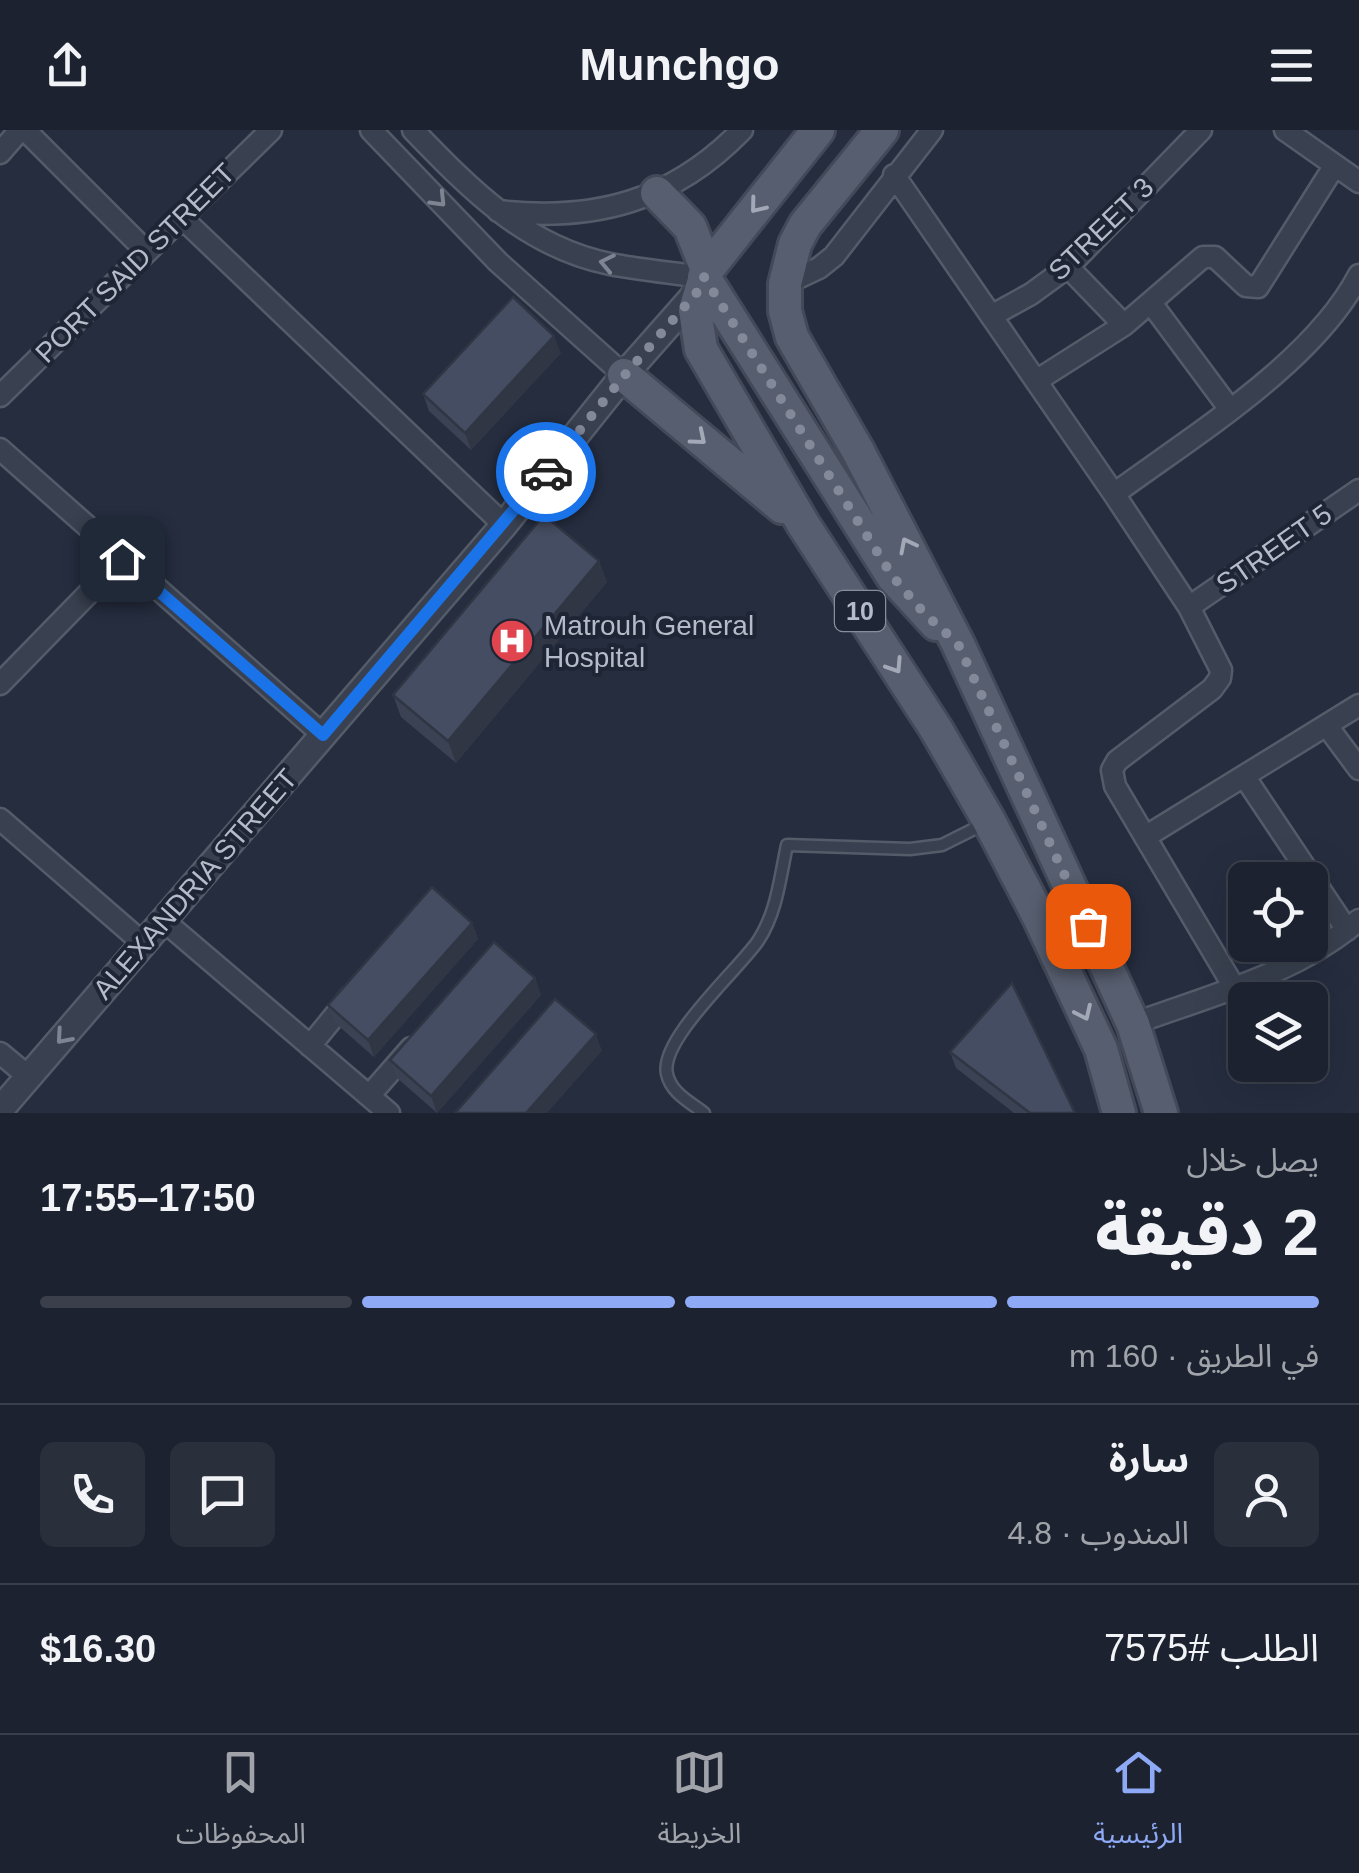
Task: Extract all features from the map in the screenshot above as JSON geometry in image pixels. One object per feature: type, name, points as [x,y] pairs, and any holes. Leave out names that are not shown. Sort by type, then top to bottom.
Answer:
[{"type":"main road","points":[[703,279],[818,130]]},
{"type":"main road","name":"10","points":[[882,130],[805,225],[788,263],[785,311],[792,337],[858,451],[958,644],[1133,1024],[1161,1113]]},
{"type":"main road","points":[[658,193],[690,227],[703,279],[893,577],[958,644]]},
{"type":"main road","name":"10","points":[[703,279],[696,330],[708,367],[803,524],[936,729],[988,822],[1093,1033],[1119,1113]]},
{"type":"main road","points":[[624,376],[803,524]]},
{"type":"street","points":[[0,153],[22,130],[146,251]]},
{"type":"street","name":"PORT SAID STREET","points":[[0,396],[271,130]]},
{"type":"street","points":[[371,130],[498,262],[624,376]]},
{"type":"street","points":[[413,130],[496,211],[538,239],[586,258],[703,279]]},
{"type":"street","points":[[496,211],[562,215],[626,204],[658,193],[705,164],[721,138],[742,130]]},
{"type":"street","points":[[785,284],[834,256],[932,130]]},
{"type":"street","name":"STREET 3","points":[[991,316],[1068,267],[1201,130]]},
{"type":"street","points":[[1285,130],[1359,182]]},
{"type":"street","points":[[1036,381],[1124,325],[1203,257],[1215,257],[1246,286],[1258,288],[1335,165]]},
{"type":"street","points":[[894,175],[1114,494],[1189,608],[1218,664],[1220,678],[1212,689],[1116,761],[1112,770],[1115,786],[1231,982]]},
{"type":"street","points":[[181,217],[504,525]]},
{"type":"street","points":[[1068,267],[1124,325]]},
{"type":"street","points":[[1114,494],[1304,348],[1331,318],[1359,275]]},
{"type":"street","name":"ALEXANDRIA STREET","points":[[0,1110],[504,525],[703,279]]},
{"type":"street","points":[[1151,303],[1229,408]]},
{"type":"street","points":[[0,449],[323,735]]},
{"type":"street","name":"STREET 5","points":[[1189,608],[1359,490]]},
{"type":"street","points":[[0,684],[122,559]]},
{"type":"street","points":[[1144,837],[1359,705]]},
{"type":"street","points":[[1326,726],[1359,769]]},
{"type":"street","points":[[1244,776],[1353,925],[1282,970],[1248,982]]},
{"type":"street","points":[[0,818],[144,944]]},
{"type":"street","points":[[164,921],[389,1113]]},
{"type":"street","points":[[310,1046],[358,987]]},
{"type":"street","points":[[1133,1024],[1228,989]]},
{"type":"street","points":[[369,1096],[420,1038]]},
{"type":"street","points":[[0,1052],[28,1077]]},
{"type":"lane","points":[[704,1113],[675,1092],[667,1076],[666,1060],[676,1039],[758,942],[774,911],[787,845],[910,849],[942,845],[988,822]]},
{"type":"building","points":[[513,297],[554,336],[465,433],[423,394]]},
{"type":"building","points":[[544,515],[599,561],[448,741],[393,695]]},
{"type":"building","points":[[432,887],[472,923],[368,1040],[328,1005]]},
{"type":"building","points":[[494,942],[535,978],[431,1096],[390,1060]]},
{"type":"building","points":[[1012,983],[1075,1113],[1030,1113],[950,1052]]},
{"type":"building","points":[[555,999],[596,1034],[526,1113],[455,1113]]},
{"type":"way so far","points":[[546,472],[699,290],[704,277],[893,577],[958,644],[1088,926]]},
{"type":"place","name":"Matrouh General Hospital","points":[[512,641]]},
{"type":"route","points":[[122,559],[323,735],[546,472]]}]
